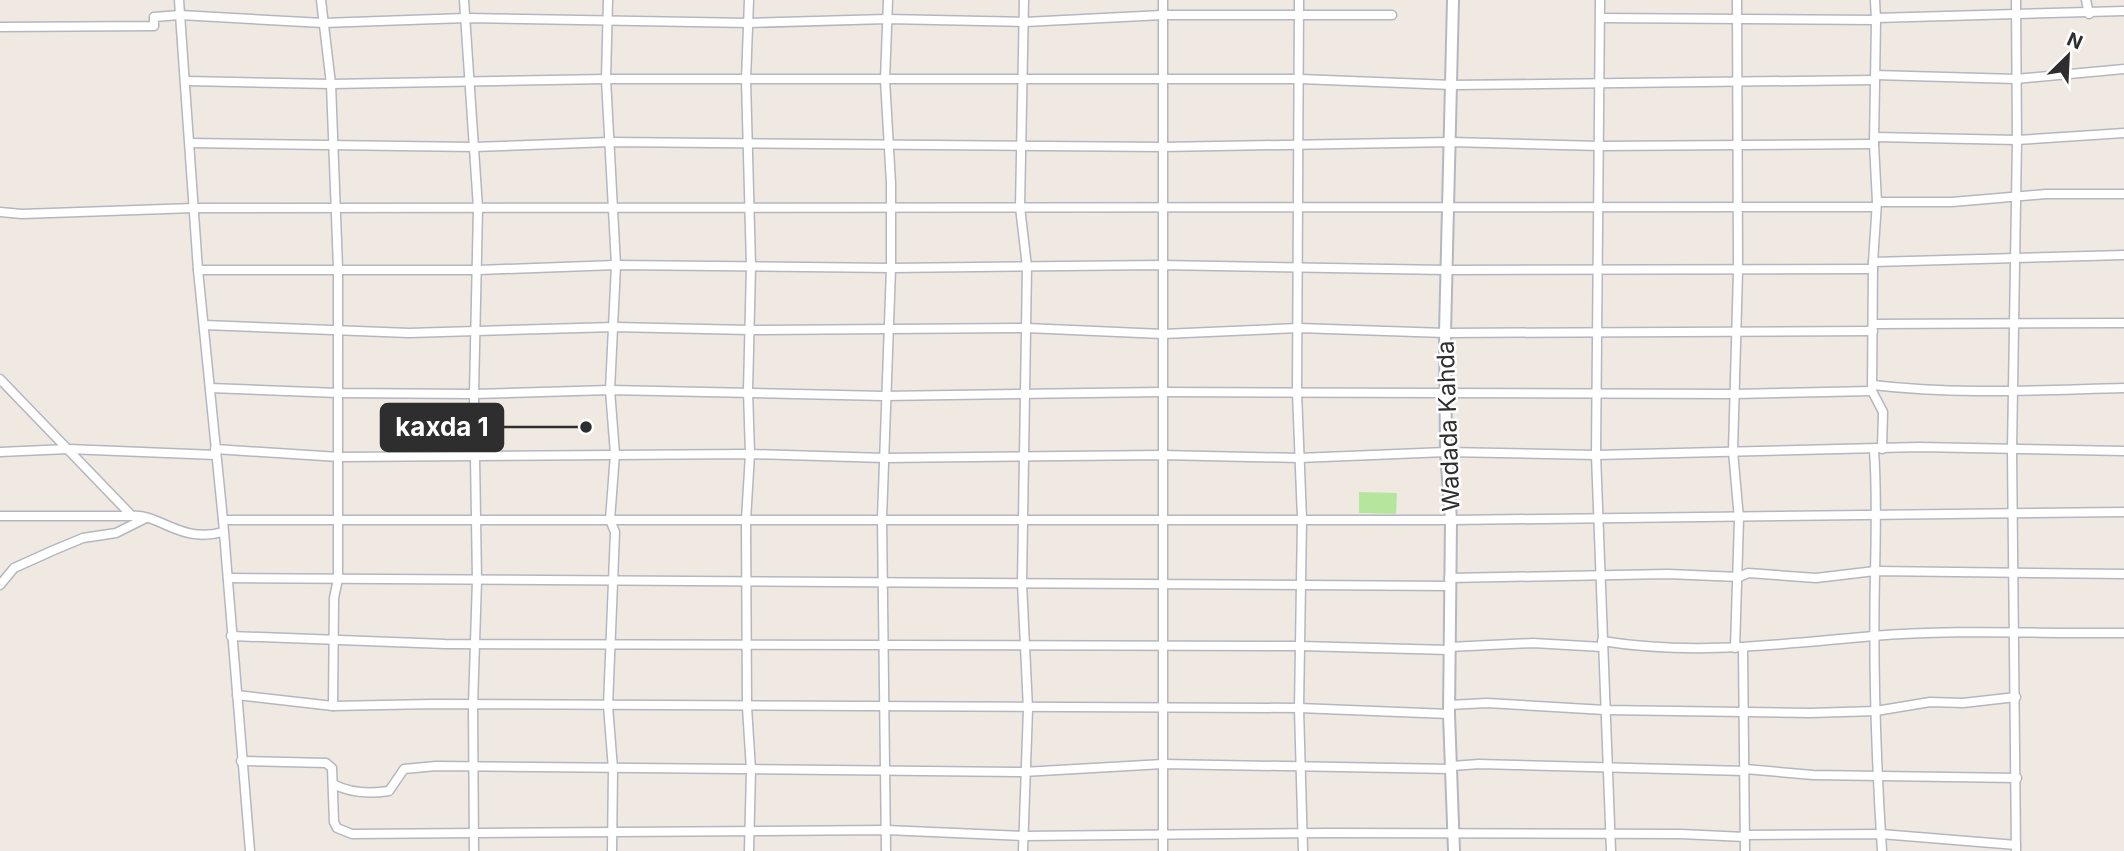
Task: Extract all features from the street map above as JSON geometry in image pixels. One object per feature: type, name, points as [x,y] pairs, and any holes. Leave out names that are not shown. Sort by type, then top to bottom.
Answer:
[{"type":"main road","name":"Wadada Kahda","points":[[1453,0],[1445,332],[1446,452],[1451,520],[1449,709],[1454,851]]},
{"type":"street","points":[[179,0],[187,81],[198,270],[223,520],[250,851]]},
{"type":"street","points":[[321,0],[331,84],[338,268],[338,579],[334,598],[333,706]]},
{"type":"street","points":[[464,0],[478,208],[479,270],[474,394],[477,580],[473,705],[474,851]]},
{"type":"street","points":[[608,0],[606,79],[616,265],[610,390],[615,454],[610,520],[615,532],[608,706],[613,769],[612,851]]},
{"type":"street","points":[[749,0],[746,80],[751,266],[748,391],[750,454],[746,520],[747,707],[751,770],[749,851]]},
{"type":"street","points":[[886,851],[882,519],[884,396],[891,268],[885,80],[888,0]]},
{"type":"street","points":[[1023,851],[1023,772],[1028,709],[1021,583],[1025,519],[1023,394],[1027,267],[1020,207],[1024,0]]},
{"type":"street","points":[[1163,0],[1163,851]]},
{"type":"street","points":[[1299,0],[1297,392],[1302,519],[1299,708],[1303,851]]},
{"type":"street","points":[[1600,0],[1597,455],[1611,851]]},
{"type":"street","points":[[1737,0],[1738,271],[1733,451],[1739,519],[1739,649],[1744,713],[1745,851]]},
{"type":"street","points":[[1875,0],[1876,204],[1872,388],[1883,412],[1878,449],[1875,571],[1876,711],[1882,851]]},
{"type":"street","points":[[242,761],[326,763],[332,768],[334,822],[337,828],[352,834],[886,830],[1023,836],[1303,833],[1745,836],[1881,834],[2016,848],[2012,391],[2017,140],[2016,0]]},
{"type":"street","points":[[2086,0],[2089,14]]},
{"type":"street","points":[[1601,18],[1876,19],[2124,11]]},
{"type":"street","points":[[0,27],[154,26],[154,18],[180,15],[323,23],[466,18],[608,23],[887,19],[1025,22],[1163,15],[1392,15]]},
{"type":"street","points":[[187,81],[331,84],[606,79],[1300,79],[1452,85],[1875,77],[2016,79],[2124,69]]},
{"type":"street","points":[[190,143],[474,147],[610,142],[1162,147],[1451,142],[1739,146],[1874,140],[2017,140],[2124,133]]},
{"type":"street","points":[[0,212],[22,214],[194,208],[1738,208],[1952,202],[2046,194],[2124,194]]},
{"type":"street","points":[[198,270],[479,270],[616,265],[891,268],[1161,265],[1738,271],[1968,258],[2014,261],[2124,256]]},
{"type":"street","points":[[204,325],[409,333],[614,327],[749,330],[1026,328],[1163,334],[1298,328],[1445,332],[1737,333],[2013,323],[2124,323]]},
{"type":"street","points":[[0,379],[132,516]]},
{"type":"street","points":[[210,388],[338,393],[474,394],[610,390],[884,396],[1161,392],[1735,394],[1872,388],[1934,392],[2124,388]]},
{"type":"street","points":[[0,452],[68,449],[339,457],[750,454],[885,458],[1162,455],[1299,458],[1446,452],[1597,455],[1878,449],[2124,451]]},
{"type":"street","points":[[223,520],[1739,519],[2124,512]]},
{"type":"street","points":[[0,516],[132,516],[146,518],[177,532],[212,535],[223,532]]},
{"type":"street","points":[[0,585],[14,568],[83,538],[116,533],[146,518]]},
{"type":"street","points":[[228,578],[1302,585],[1668,574],[1738,577],[1748,573],[1815,578],[1875,571],[2124,574]]},
{"type":"street","points":[[231,636],[335,641],[1449,648],[1534,643],[1696,650],[1739,649],[1875,636],[2124,633]]},
{"type":"street","points":[[237,695],[333,706],[1449,709],[1487,703],[1605,710],[1744,713],[1876,711],[1930,702],[1963,703],[2016,697]]},
{"type":"street","points":[[333,785],[344,790],[373,793],[388,791],[404,769],[885,769],[1023,772],[1163,764],[1452,767],[1479,764],[1745,770],[1813,775],[2017,778]]},
{"type":"green space","points":[[1359,492],[1397,493],[1396,514],[1359,513]]},
{"type":"place","name":"kaxda 1","points":[[586,427]]}]
